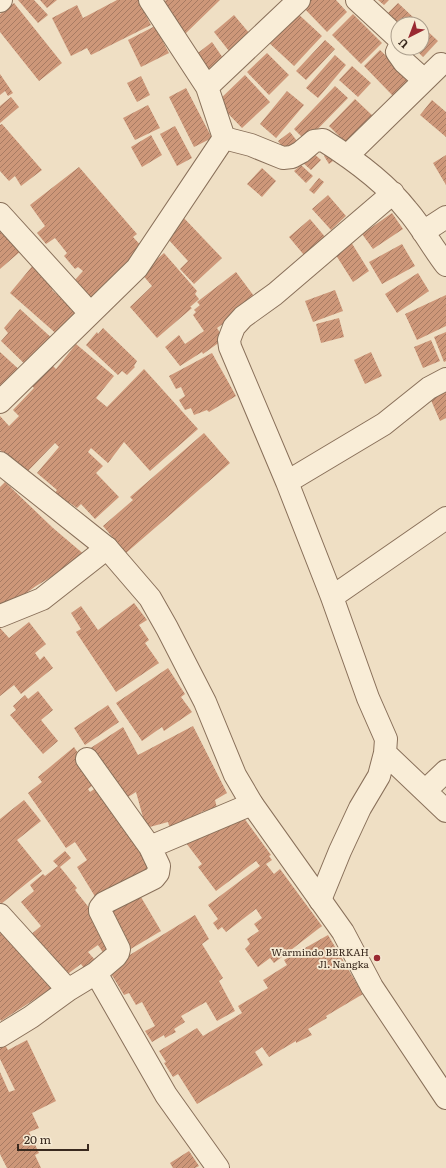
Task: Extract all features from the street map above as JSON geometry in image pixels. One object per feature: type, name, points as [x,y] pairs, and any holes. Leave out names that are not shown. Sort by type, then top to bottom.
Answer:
[{"type":"street","points":[[150,0],[207,87],[224,138]]},
{"type":"street","points":[[207,87],[299,0]]},
{"type":"street","points":[[357,0],[390,31]]},
{"type":"street","points":[[399,56],[424,80]]},
{"type":"street","points":[[347,156],[441,64]]},
{"type":"street","points":[[224,138],[251,145],[284,158],[292,157],[301,152],[314,141],[323,140],[347,156],[393,193],[408,211],[446,265]]},
{"type":"street","points":[[0,402],[137,268],[224,138]]},
{"type":"street","points":[[320,900],[360,808],[379,776],[385,753],[386,740],[368,698],[332,597],[287,482],[230,347],[230,340],[234,327],[243,317],[275,294],[393,193]]},
{"type":"street","points":[[0,214],[90,313]]},
{"type":"street","points":[[423,232],[446,217]]},
{"type":"street","points":[[287,482],[384,424],[428,388],[446,379]]},
{"type":"street","points":[[0,463],[107,548],[150,598],[205,702],[235,775],[252,804],[342,932],[372,988],[446,1098]]},
{"type":"street","points":[[332,597],[446,518]]},
{"type":"street","points":[[0,616],[42,599],[107,548]]},
{"type":"street","points":[[385,753],[446,811]]},
{"type":"street","points":[[0,1036],[96,973],[116,956],[119,948],[100,911],[100,908],[104,903],[154,878],[159,870],[159,866],[150,847],[87,759]]},
{"type":"street","points":[[425,791],[446,771]]},
{"type":"street","points":[[150,847],[252,804]]},
{"type":"street","points":[[0,915],[68,990]]},
{"type":"street","points":[[96,973],[166,1094],[218,1168]]},
{"type":"building","points":[[18,0],[34,0],[48,15],[38,23]]},
{"type":"building","points":[[40,0],[57,0],[47,8]]},
{"type":"building","points":[[117,0],[138,0],[151,25],[91,55],[87,48],[71,56],[52,18],[77,5],[83,18]]},
{"type":"building","points":[[166,0],[220,0],[184,35],[158,8]]},
{"type":"building","points":[[306,0],[336,0],[347,12],[327,32],[301,5]]},
{"type":"building","points":[[378,0],[389,0],[384,5]]},
{"type":"building","points":[[14,3],[62,63],[39,81],[0,32],[0,14]]},
{"type":"building","points":[[398,3],[412,16],[390,16],[390,21],[383,18]]},
{"type":"building","points":[[295,11],[322,36],[294,66],[267,41]]},
{"type":"building","points":[[353,14],[382,43],[361,64],[332,35]]},
{"type":"building","points":[[234,15],[250,34],[229,51],[214,32]]},
{"type":"building","points":[[155,26],[169,53],[141,67],[128,40]]},
{"type":"building","points":[[430,34],[438,41],[430,50]]},
{"type":"building","points":[[325,40],[335,49],[306,80],[296,71]]},
{"type":"building","points":[[212,42],[223,58],[206,71],[194,56]]},
{"type":"building","points":[[380,50],[410,79],[393,96],[364,66]]},
{"type":"building","points":[[267,53],[289,75],[269,95],[247,72]]},
{"type":"building","points":[[335,55],[346,65],[318,98],[306,88]]},
{"type":"building","points":[[352,66],[371,83],[358,97],[339,80]]},
{"type":"building","points":[[0,74],[13,93],[8,96],[5,91],[0,95]]},
{"type":"building","points":[[245,75],[270,102],[242,128],[217,102]]},
{"type":"building","points":[[141,76],[150,95],[137,102],[127,83]]},
{"type":"building","points":[[335,86],[348,98],[306,141],[294,129]]},
{"type":"building","points":[[186,88],[212,138],[194,147],[169,97]]},
{"type":"building","points":[[287,91],[304,105],[276,138],[260,124]]},
{"type":"building","points":[[11,97],[19,107],[0,123],[0,106]]},
{"type":"building","points":[[355,99],[374,117],[347,144],[329,126]]},
{"type":"building","points":[[432,100],[446,112],[446,137],[420,115]]},
{"type":"building","points":[[148,105],[160,128],[135,140],[123,118]]},
{"type":"building","points":[[2,124],[42,170],[21,186],[15,176],[9,181],[0,171],[0,125]]},
{"type":"building","points":[[175,126],[192,158],[177,166],[160,134]]},
{"type":"building","points":[[290,132],[301,146],[289,155],[278,141]]},
{"type":"building","points":[[151,135],[162,155],[142,167],[131,147]]},
{"type":"building","points":[[312,152],[321,160],[311,170],[302,162]]},
{"type":"building","points":[[326,154],[333,161],[329,164],[324,156]]},
{"type":"building","points":[[446,155],[446,185],[433,163]]},
{"type":"building","points":[[301,165],[313,176],[306,183],[294,171]]},
{"type":"building","points":[[79,167],[137,234],[133,237],[145,250],[95,304],[74,281],[83,271],[78,267],[75,269],[64,256],[67,253],[55,238],[46,244],[37,233],[45,226],[30,205]]},
{"type":"building","points":[[262,168],[276,181],[262,197],[247,184]]},
{"type":"building","points":[[319,178],[324,182],[314,194],[309,190]]},
{"type":"building","points":[[328,195],[346,216],[331,230],[312,209]]},
{"type":"building","points":[[392,213],[403,229],[373,249],[362,234]]},
{"type":"building","points":[[181,215],[222,258],[194,284],[180,269],[188,261],[168,239],[177,228],[175,226]]},
{"type":"building","points":[[310,219],[326,238],[304,255],[289,237]]},
{"type":"building","points":[[0,230],[22,250],[0,269]]},
{"type":"building","points":[[351,242],[369,271],[353,282],[334,252]]},
{"type":"building","points":[[402,244],[415,266],[382,284],[369,262]]},
{"type":"building","points":[[164,253],[197,291],[195,294],[199,299],[190,307],[192,308],[157,338],[130,307],[152,286],[141,273]]},
{"type":"building","points":[[34,264],[56,285],[52,290],[81,316],[60,337],[10,293]]},
{"type":"building","points":[[236,272],[257,300],[217,328],[224,339],[203,354],[202,352],[180,366],[165,347],[179,335],[185,344],[204,331],[193,315],[196,312],[194,310],[200,305],[197,302]]},
{"type":"building","points":[[418,273],[429,291],[397,313],[385,294]]},
{"type":"building","points":[[335,290],[343,311],[313,322],[305,301]]},
{"type":"building","points":[[446,295],[446,326],[417,340],[405,314]]},
{"type":"building","points":[[20,309],[55,341],[30,369],[1,341],[8,333],[4,328]]},
{"type":"building","points":[[339,318],[344,337],[321,343],[316,324]]},
{"type":"building","points":[[103,328],[137,361],[134,366],[135,367],[127,375],[122,371],[118,375],[86,345],[97,332],[98,334]]},
{"type":"building","points":[[446,332],[446,361],[444,362],[434,337]]},
{"type":"building","points":[[431,340],[440,361],[423,368],[414,347]]},
{"type":"building","points":[[76,344],[114,376],[96,398],[107,407],[144,369],[198,429],[150,471],[124,442],[108,463],[91,448],[88,452],[103,466],[96,473],[119,497],[95,519],[81,504],[77,508],[70,503],[69,505],[55,493],[57,490],[37,473],[59,447],[55,443],[27,472],[0,450],[0,416],[9,426],[19,416],[13,410],[34,388],[31,385],[50,363],[56,369]]},
{"type":"building","points":[[0,352],[24,374],[0,398]]},
{"type":"building","points":[[371,352],[382,376],[365,384],[354,360]]},
{"type":"building","points":[[212,353],[236,396],[209,412],[207,410],[194,415],[191,408],[185,410],[179,400],[185,396],[181,387],[176,389],[169,376]]},
{"type":"building","points":[[446,391],[446,418],[440,421],[430,398]]},
{"type":"building","points":[[204,433],[230,463],[126,553],[103,526],[133,500],[130,497]]},
{"type":"building","points":[[5,482],[53,528],[86,556],[36,586],[0,612],[0,487]]},
{"type":"building","points":[[134,603],[147,620],[139,625],[149,640],[145,643],[159,663],[116,692],[76,632],[81,629],[71,613],[81,606],[98,630]]},
{"type":"building","points":[[29,622],[46,644],[35,653],[40,660],[44,656],[53,668],[21,694],[14,685],[0,696],[0,628],[9,638]]},
{"type":"building","points":[[168,668],[185,694],[181,697],[192,712],[164,731],[162,727],[142,741],[116,703]]},
{"type":"building","points":[[38,691],[53,710],[41,720],[58,741],[43,754],[10,715],[16,710],[13,706],[25,695],[28,699]]},
{"type":"building","points":[[108,705],[119,722],[85,745],[74,728]]},
{"type":"building","points":[[193,726],[227,793],[215,800],[217,808],[201,812],[203,820],[170,829],[168,822],[146,828],[136,792],[123,800],[89,749],[123,727],[138,755]]},
{"type":"building","points":[[74,747],[97,782],[88,789],[90,792],[100,785],[148,857],[143,860],[148,868],[143,871],[144,876],[99,903],[77,867],[87,860],[75,842],[66,848],[28,793],[42,782],[38,777]]},
{"type":"building","points":[[24,800],[41,821],[17,840],[42,871],[1,904],[0,819]]},
{"type":"building","points":[[241,814],[271,855],[269,856],[272,860],[266,864],[274,874],[280,869],[322,926],[274,963],[270,958],[258,967],[245,949],[250,944],[247,939],[259,931],[254,924],[262,918],[256,909],[226,932],[222,927],[218,930],[213,923],[218,919],[208,905],[260,866],[256,861],[216,891],[198,867],[202,864],[183,839]]},
{"type":"building","points":[[65,851],[71,858],[60,867],[77,888],[75,890],[98,919],[114,947],[104,954],[98,945],[88,952],[95,960],[84,968],[81,964],[65,976],[29,936],[41,926],[21,902],[34,891],[30,885],[43,874],[45,876],[58,866],[53,861]]},
{"type":"building","points":[[138,892],[161,931],[129,950],[106,911]]},
{"type":"building","points":[[195,915],[209,939],[202,944],[223,978],[219,981],[235,1011],[217,1021],[206,1002],[181,1016],[185,1022],[174,1029],[176,1032],[165,1038],[164,1035],[152,1042],[145,1031],[155,1026],[142,1002],[136,1005],[129,993],[124,995],[110,972],[128,956]]},
{"type":"building","points":[[0,927],[57,985],[1,1021],[0,1019]]},
{"type":"building","points":[[328,935],[363,994],[326,1016],[327,1018],[308,1029],[312,1035],[296,1043],[296,1041],[269,1057],[262,1047],[255,1052],[263,1065],[197,1104],[178,1074],[173,1077],[164,1063],[166,1062],[159,1051],[197,1028],[203,1036],[242,1013],[238,1006],[268,988],[263,980],[287,965],[284,960]]},
{"type":"building","points":[[27,1040],[56,1101],[32,1113],[39,1128],[29,1132],[39,1153],[35,1155],[41,1168],[7,1168],[0,1154],[0,1072],[9,1092],[15,1090],[0,1059],[0,1047],[5,1045],[8,1050]]},
{"type":"building","points":[[189,1151],[199,1166],[195,1168],[173,1168],[170,1163]]},
{"type":"place","name":"Warmindo BERKAH Jl. Nangka","points":[[377,958]]}]
